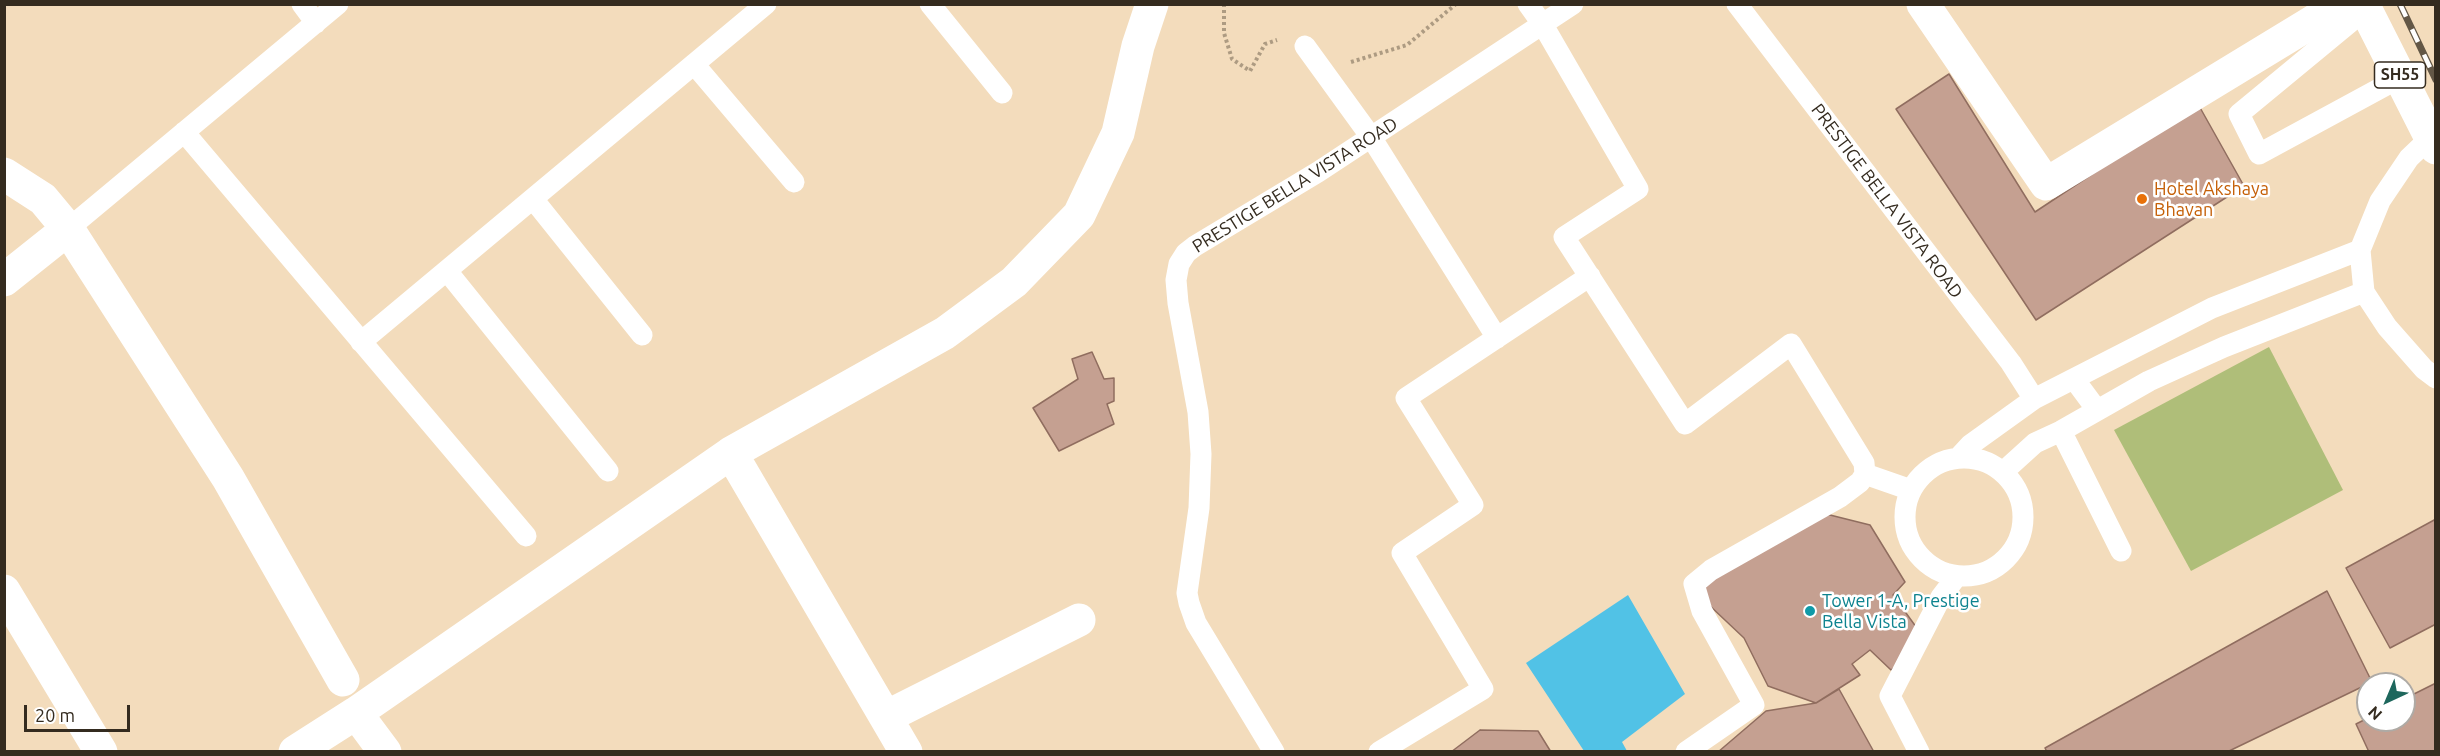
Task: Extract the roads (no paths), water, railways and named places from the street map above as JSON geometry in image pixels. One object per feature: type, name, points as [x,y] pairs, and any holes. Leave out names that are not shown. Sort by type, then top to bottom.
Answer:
[{"type":"street","points":[[296,752],[356,713],[731,453],[945,333],[1014,282],[1079,214],[1118,133],[1138,46],[1152,4]]},
{"type":"street","points":[[1923,4],[2046,184],[2357,6]]},
{"type":"street","name":"SH55","points":[[2357,6],[2401,77],[2433,142]]},
{"type":"street","points":[[4,174],[43,199],[68,229],[228,478],[343,680]]},
{"type":"street","points":[[4,280],[68,229]]},
{"type":"street","points":[[731,453],[906,752]]},
{"type":"street","points":[[4,591],[101,752]]},
{"type":"street","points":[[886,717],[1080,620]]},
{"type":"street","points":[[356,713],[385,752]]},
{"type":"lane","points":[[302,4],[316,23]]},
{"type":"lane","points":[[68,229],[338,4]]},
{"type":"lane","points":[[362,342],[766,4]]},
{"type":"lane","points":[[930,4],[1002,93]]},
{"type":"lane","points":[[1528,4],[1638,189],[1564,237],[1685,424],[1791,344],[1864,463],[1865,474],[1860,482],[1840,497],[1711,570],[1694,584],[1702,611],[1754,705],[1686,752]]},
{"type":"lane","name":"PRESTIGE BELLA VISTA ROAD","points":[[1274,752],[1196,623],[1189,603],[1187,592],[1199,508],[1201,454],[1198,412],[1178,303],[1179,264],[1186,253],[1196,246],[1318,172],[1573,4]]},
{"type":"lane","name":"PRESTIGE BELLA VISTA ROAD","points":[[1737,4],[2011,363],[2034,399]]},
{"type":"lane","points":[[2357,6],[2239,114],[2259,154],[2401,77]]},
{"type":"lane","points":[[1305,45],[1371,137],[1497,338]]},
{"type":"lane","points":[[694,64],[794,182]]},
{"type":"lane","points":[[184,132],[526,536]]},
{"type":"lane","points":[[2433,142],[2409,158],[2380,201],[2360,250],[2364,292],[2386,327],[2424,369],[2436,378]]},
{"type":"lane","points":[[533,199],[642,335]]},
{"type":"lane","points":[[1958,458],[1970,445],[2034,399],[2212,308],[2360,250]]},
{"type":"lane","points":[[447,270],[608,471]]},
{"type":"lane","points":[[1379,752],[1483,688],[1402,553],[1473,505],[1406,398],[1590,276]]},
{"type":"lane","points":[[2003,472],[2035,444],[2149,381],[2364,292]]},
{"type":"lane","points":[[2074,379],[2097,410]]},
{"type":"lane","points":[[2061,431],[2121,551]]},
{"type":"lane","points":[[1958,458],[1974,458],[1990,463],[2003,472],[2016,486],[2023,504],[2024,523],[2019,541],[2009,558],[1994,569],[1976,576],[1958,576],[1939,571],[1924,561],[1912,546],[1905,528],[1905,509],[1911,490],[1922,475],[1938,463],[1958,458]]},
{"type":"lane","points":[[1865,474],[1911,490]]},
{"type":"lane","points":[[1919,752],[1890,696],[1941,597],[1958,576]]},
{"type":"water","points":[[1628,595],[1685,694],[1622,742],[1627,751],[1584,751],[1526,663]]},
{"type":"railway","points":[[2400,4],[2436,80]]},
{"type":"place","name":"Hotel Akshaya Bhavan","points":[[2142,199]]},
{"type":"place","name":"Tower 1-A, Prestige Bella Vista","points":[[1810,611]]}]
